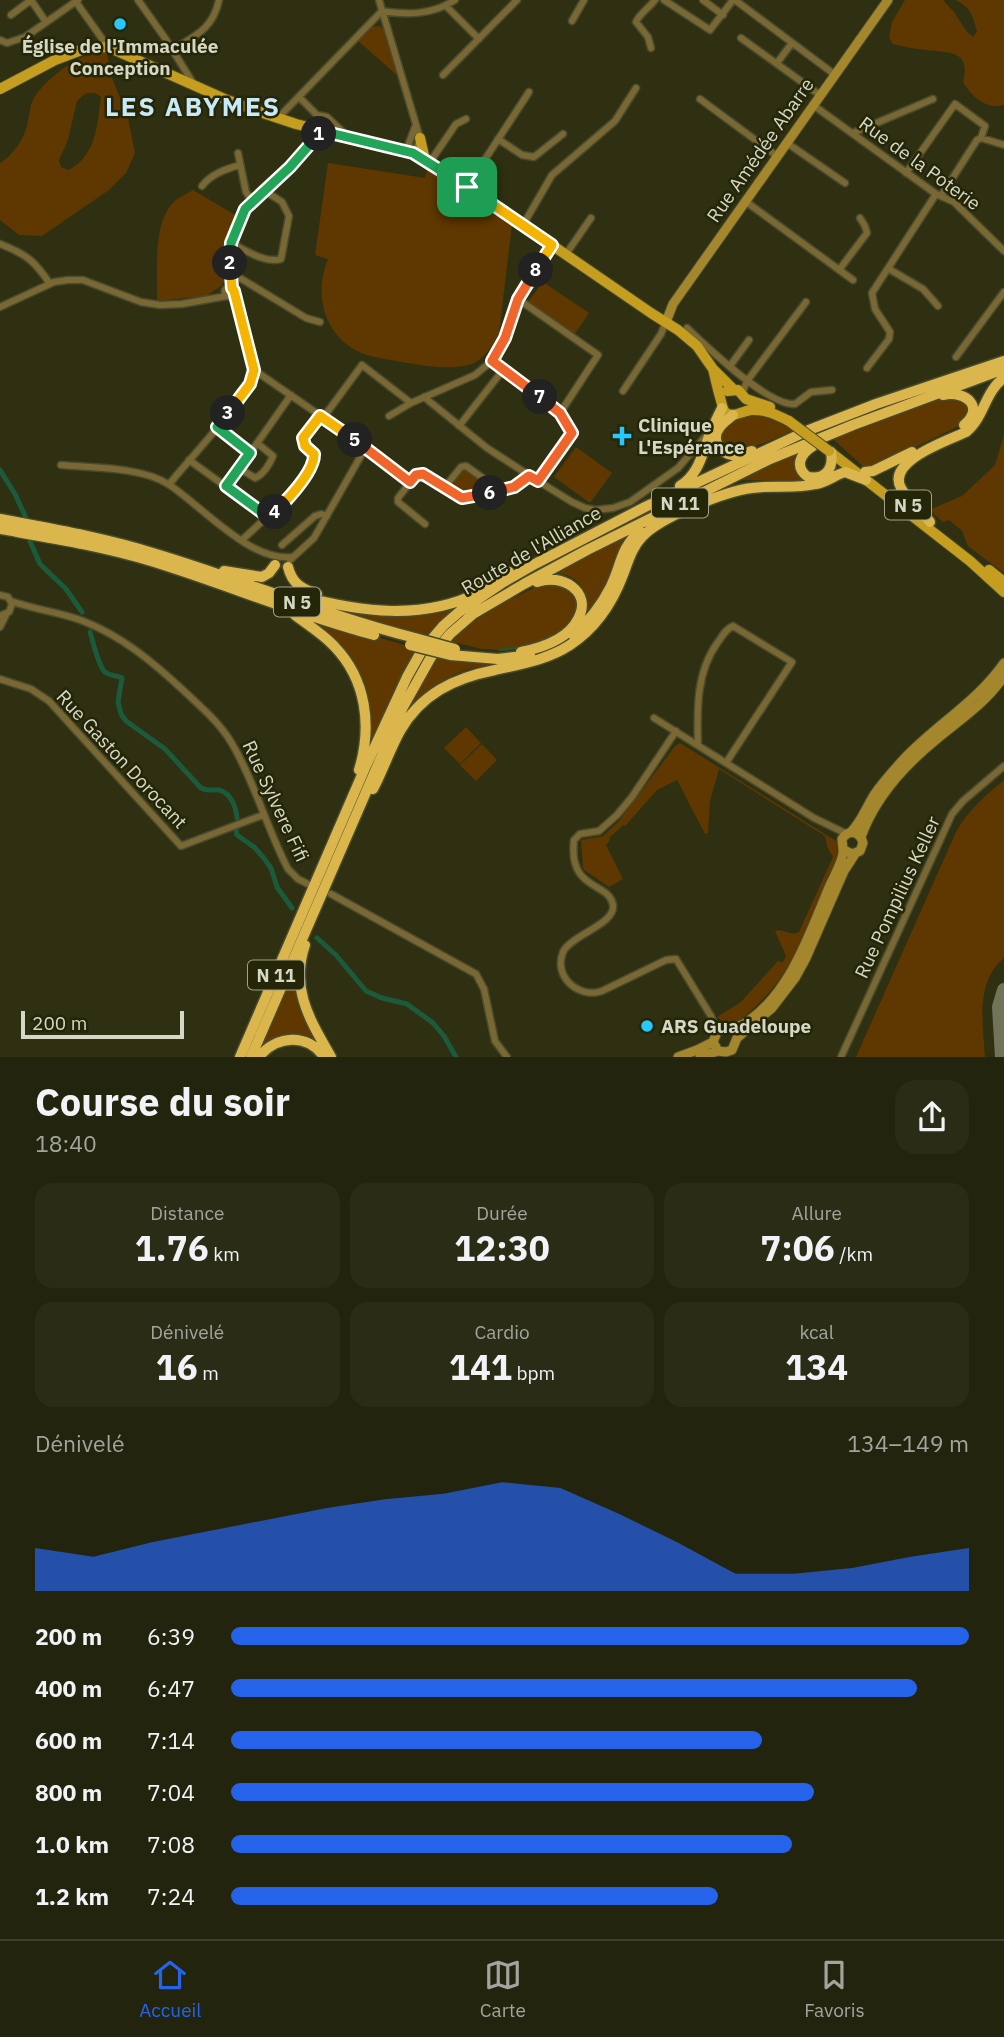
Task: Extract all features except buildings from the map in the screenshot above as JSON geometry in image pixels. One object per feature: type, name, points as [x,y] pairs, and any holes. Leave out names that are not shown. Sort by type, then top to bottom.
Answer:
[{"type":"highway","name":"Route de l'Alliance","points":[[240,1057],[403,707],[431,657],[464,621],[524,584],[770,459],[909,398],[1004,361]]},
{"type":"highway","name":"Route de l'Alliance","points":[[251,1057],[317,904],[342,834],[407,677],[421,652],[443,626],[502,583],[535,564],[645,507],[809,430],[855,411],[909,398],[1004,369]]},
{"type":"highway","points":[[930,522],[901,489],[897,479],[900,470],[906,462],[972,427],[979,418],[991,390],[1004,377]]},
{"type":"highway","points":[[342,834],[365,806],[399,732],[419,705],[432,693],[458,680],[539,660],[560,651],[589,631],[614,598],[641,537],[692,507],[737,490],[806,486],[845,472],[866,476],[960,428],[969,420],[972,406],[968,399],[956,393],[861,406],[758,449],[735,455],[721,450],[716,437],[720,427],[738,413]]},
{"type":"highway","points":[[645,507],[684,484],[695,473],[722,403]]},
{"type":"highway","points":[[831,450],[831,466],[825,475],[811,478],[802,472],[800,461],[805,451],[839,431]]},
{"type":"highway","points":[[452,652],[498,659],[522,657],[546,651],[568,640],[599,608],[629,541],[642,528],[674,506]]},
{"type":"highway","name":"N 5","points":[[0,519],[88,535],[180,561],[332,615],[452,652]]},
{"type":"highway","name":"N 5","points":[[0,529],[117,552],[206,578],[284,608],[350,629],[413,641]]},
{"type":"highway","points":[[180,561],[335,606],[380,612],[446,604],[502,583]]},
{"type":"highway","points":[[211,569],[262,577],[281,561],[294,582],[304,590],[365,605],[393,606],[424,603],[464,592],[535,564]]},
{"type":"highway","points":[[452,652],[502,654],[534,649],[559,638],[578,619],[581,609],[579,596],[566,581],[551,578],[524,584]]},
{"type":"highway","points":[[284,608],[339,651],[355,675],[362,697],[366,734],[362,760],[341,812],[342,834]]},
{"type":"highway","points":[[452,652],[484,662],[522,664]]},
{"type":"highway","points":[[317,904],[302,954],[300,980],[306,1012],[331,1057]]},
{"type":"highway","points":[[259,1057],[270,1046],[291,1039],[309,1044],[324,1057]]},
{"type":"main road","name":"Rue Amédée Abarre","points":[[666,322],[673,304],[888,0]]},
{"type":"main road","points":[[0,89],[55,60],[83,49],[108,47],[227,100],[278,118],[410,152],[467,187],[666,322],[697,346],[713,369],[742,390],[746,403],[738,413],[727,413],[713,369]]},
{"type":"main road","points":[[420,138],[427,161]]},
{"type":"main road","points":[[722,403],[726,392],[742,390]]},
{"type":"main road","name":"N 5","points":[[742,390],[782,412],[930,522],[1004,584]]},
{"type":"main road","name":"N 5","points":[[738,413],[762,411],[790,419]]},
{"type":"main road","name":"N 5","points":[[866,476],[992,580],[1004,594]]},
{"type":"main road","points":[[678,1057],[713,1042],[723,1030],[744,1024],[782,986],[805,943],[844,850],[847,835],[903,760],[982,691],[1004,663]]},
{"type":"main road","points":[[861,837],[881,800],[907,765],[988,696],[1004,676]]},
{"type":"main road","points":[[700,1057],[718,1051],[729,1051],[734,1047],[736,1041],[772,1008],[795,978],[844,871],[863,846],[857,833],[847,835]]},
{"type":"main road","points":[[844,850],[855,854]]},
{"type":"main road","points":[[723,1030],[733,1033],[736,1041]]},
{"type":"main road","points":[[713,1042],[718,1051]]},
{"type":"street","points":[[11,15],[31,0],[46,22]]},
{"type":"street","points":[[138,0],[194,85]]},
{"type":"street","points":[[172,50],[208,26],[216,13],[219,0]]},
{"type":"street","points":[[379,0],[420,138],[418,145],[410,152]]},
{"type":"street","points":[[382,11],[416,14],[446,6],[455,0]]},
{"type":"street","points":[[443,75],[517,0]]},
{"type":"street","points":[[572,21],[584,0]]},
{"type":"street","points":[[651,48],[648,37],[636,22],[655,0]]},
{"type":"street","points":[[664,0],[708,30],[712,30],[734,0],[834,74]]},
{"type":"street","points":[[704,0],[723,15]]},
{"type":"street","points":[[0,40],[7,43],[24,37],[72,2],[108,47]]},
{"type":"street","points":[[446,6],[478,39]]},
{"type":"street","points":[[278,118],[382,11]]},
{"type":"street","points":[[741,38],[820,95]]},
{"type":"street","points":[[777,64],[792,43]]},
{"type":"street","points":[[523,225],[552,175],[615,121],[636,88]]},
{"type":"street","points":[[467,187],[529,92]]},
{"type":"street","points":[[299,97],[317,115],[329,118],[347,136]]},
{"type":"street","points":[[700,99],[777,156]]},
{"type":"street","points":[[853,133],[933,99]]},
{"type":"street","points":[[867,368],[889,339],[890,332],[875,309],[872,293],[972,146],[981,138],[985,127],[954,104],[906,173]]},
{"type":"street","name":"Rue de la Poterie","points":[[813,105],[906,173],[954,202],[1004,251]]},
{"type":"street","points":[[427,161],[456,124],[466,119]]},
{"type":"street","points":[[410,152],[415,125]]},
{"type":"street","points":[[170,485],[250,384],[254,370],[237,309],[229,291],[231,243],[245,209],[290,167],[322,131]]},
{"type":"street","points":[[498,139],[522,155],[534,157],[563,134]]},
{"type":"street","points":[[981,138],[1004,145]]},
{"type":"street","points":[[787,143],[845,183]]},
{"type":"street","points":[[238,153],[246,192],[253,202]]},
{"type":"street","points":[[202,186],[207,179],[240,166]]},
{"type":"street","points":[[231,243],[266,259],[281,259],[289,216],[282,202],[265,191]]},
{"type":"street","points":[[746,201],[853,280]]},
{"type":"street","points":[[566,254],[591,218]]},
{"type":"street","points":[[839,270],[867,233],[860,218]]},
{"type":"street","points":[[0,244],[29,257],[38,265],[50,284]]},
{"type":"street","points":[[389,416],[411,403],[475,375],[492,361],[505,338],[518,299],[552,245]]},
{"type":"street","points":[[889,269],[923,289],[938,306]]},
{"type":"street","points":[[230,276],[306,318],[320,322]]},
{"type":"street","points":[[0,307],[50,284],[68,280],[83,281],[141,302],[160,305],[214,298],[229,291]]},
{"type":"street","points":[[956,357],[1004,292]]},
{"type":"street","points":[[518,299],[598,355],[560,413]]},
{"type":"street","points":[[742,390],[806,302]]},
{"type":"street","points":[[623,391],[661,334],[666,322]]},
{"type":"street","points":[[687,328],[730,366],[742,390],[792,405],[811,392],[832,390]]},
{"type":"street","points":[[730,366],[749,340]]},
{"type":"street","points":[[492,361],[560,413],[572,433],[538,481]]},
{"type":"street","points":[[242,540],[294,492],[314,461],[314,454],[305,446],[303,438],[362,365],[411,403]]},
{"type":"street","points":[[254,370],[366,447],[410,482]]},
{"type":"street","points":[[459,426],[503,370]]},
{"type":"street","points":[[226,486],[291,396]]},
{"type":"street","points":[[424,397],[459,426],[529,476],[572,502],[595,510],[630,502],[678,468],[712,430]]},
{"type":"street","points":[[217,427],[250,453]]},
{"type":"street","points":[[239,468],[255,478],[261,475],[269,464],[273,456],[257,443]]},
{"type":"street","points":[[61,465],[143,474],[170,485],[242,540],[281,561],[310,543],[366,447]]},
{"type":"street","points":[[189,460],[268,517]]},
{"type":"street","points":[[445,487],[461,467],[466,466],[501,491]]},
{"type":"street","points":[[425,524],[398,502],[398,498],[416,475],[423,474],[465,499],[514,487],[529,476]]},
{"type":"street","points":[[282,545],[315,516],[327,516]]},
{"type":"street","name":"Rue Sylvere Fifi","points":[[0,595],[24,607],[56,612],[107,632],[139,652],[206,711],[231,741],[288,869],[308,884]]},
{"type":"street","points":[[0,627],[11,601]]},
{"type":"street","name":"Rue Sylvere Fifi","points":[[6,614],[24,607]]},
{"type":"street","points":[[698,746],[698,701],[702,676],[710,653],[726,630],[733,626],[792,662],[726,763]]},
{"type":"street","name":"Rue Gaston Dorocant","points":[[0,679],[31,689],[49,701],[181,846],[264,815]]},
{"type":"street","points":[[654,718],[828,826],[847,835]]},
{"type":"street","points":[[676,731],[617,815],[599,831],[580,834],[574,840],[574,859],[578,872],[610,899],[613,907],[610,916],[569,944],[563,952],[562,968],[571,986],[584,993],[598,993],[673,958],[679,962],[711,1016],[723,1030]]},
{"type":"street","name":"Rue Pompilius Keller","points":[[841,1057],[952,814],[1004,766]]},
{"type":"street","points":[[331,894],[480,978],[495,1041],[506,1057]]},
{"type":"shaded area","points":[[905,0],[943,0],[973,37],[977,32],[973,17],[965,6],[955,0],[1004,0],[1004,105],[985,104],[971,93],[963,82],[964,64],[956,55],[893,44],[889,38],[892,22]]},
{"type":"shaded area","points":[[379,26],[385,30],[399,77],[357,40],[371,27]]},
{"type":"shaded area","points":[[107,53],[110,73],[128,118],[135,153],[126,173],[109,190],[42,236],[19,235],[0,220],[0,163],[22,139],[32,102],[43,86],[60,71],[88,54]],"holes":[[[86,93],[95,93],[101,97],[90,147],[85,156],[69,170],[61,167],[59,160],[68,140],[77,101]]]},
{"type":"shaded area","points":[[328,163],[425,178],[427,170],[512,224],[499,333],[479,360],[470,365],[443,367],[374,357],[345,343],[335,332],[323,305],[323,275],[328,259],[315,255]]},
{"type":"shaded area","points":[[193,190],[237,216],[228,249],[227,277],[221,286],[206,296],[157,301],[158,248],[162,222],[174,202]]},
{"type":"shaded area","points":[[543,282],[589,313],[574,335],[527,303]]},
{"type":"shaded area","points":[[941,398],[967,401],[970,414],[961,425],[878,465],[866,469],[833,439]]},
{"type":"shaded area","points":[[756,411],[782,420],[796,429],[752,447],[725,448],[721,442],[720,430],[728,421]]},
{"type":"shaded area","points":[[1004,435],[1004,573],[968,546],[962,531],[949,520],[943,522],[929,510],[962,496],[995,465]]},
{"type":"shaded area","points":[[576,447],[612,473],[590,503],[554,477]]},
{"type":"shaded area","points":[[801,451],[807,481],[740,480]]},
{"type":"shaded area","points":[[464,468],[491,490],[464,497],[451,488],[450,485]]},
{"type":"shaded area","points":[[635,530],[606,590],[582,623],[586,606],[584,590],[574,579],[556,571]]},
{"type":"shaded area","points":[[548,581],[556,581],[576,594],[578,613],[563,631],[527,647],[500,650],[482,649],[449,641],[481,614]]},
{"type":"shaded area","points":[[297,597],[374,616],[464,603],[430,638],[388,628]]},
{"type":"shaded area","points":[[309,618],[419,649],[370,745],[369,704],[355,665],[338,643]]},
{"type":"shaded area","points":[[437,654],[491,665],[463,671],[441,682],[402,720]]},
{"type":"shaded area","points":[[466,727],[481,743],[460,764],[444,748]]},
{"type":"shaded area","points":[[680,743],[836,841],[837,857],[827,879],[824,894],[788,967],[753,1009],[742,1018],[725,1024],[717,1017],[741,1002],[778,961],[783,962],[786,956],[775,931],[793,934],[799,932],[833,857],[825,836],[719,769],[710,801],[708,833],[705,834],[677,780],[657,790],[625,826],[609,838],[606,845],[623,879],[609,887],[584,870],[581,840],[603,836],[619,821]]},
{"type":"shaded area","points":[[482,744],[497,760],[476,781],[460,765]]},
{"type":"shaded area","points":[[1004,780],[1004,958],[995,968],[985,991],[982,1018],[985,1057],[856,1057],[956,832],[983,798]]},
{"type":"shaded area","points":[[296,963],[322,1049],[293,1035],[273,1039],[258,1048]]},
{"type":"waterway","points":[[0,470],[26,518]]},
{"type":"waterway","points":[[29,539],[40,564],[66,589],[82,612]]},
{"type":"waterway","points":[[90,632],[102,669],[122,678],[118,702],[126,721],[165,749],[201,788],[227,794],[234,805],[237,818]]},
{"type":"waterway","points":[[538,642],[552,636]]},
{"type":"waterway","points":[[499,650],[519,648]]},
{"type":"waterway","points":[[236,829],[237,835],[254,847],[271,868],[277,887],[292,908]]},
{"type":"waterway","points":[[317,938],[336,955],[366,991],[407,1004],[433,1023],[456,1057]]},
{"type":"taxiway","points":[[1002,1057],[999,1007],[1004,990]]},
{"type":"place","name":"Église de l'Immaculée Conception","points":[[120,24]]},
{"type":"place","name":"Clinique L'Espérance","points":[[622,436]]},
{"type":"place","name":"ARS Guadeloupe","points":[[647,1026]]},
{"type":"district","name":"LES ABYMES","points":[[193,106]]},
{"type":"route","points":[[322,131],[413,153],[467,187],[552,245],[518,299],[505,338],[492,361],[560,413],[572,433],[538,481],[529,476],[514,487],[465,499],[426,474],[416,475],[410,482],[366,447],[320,416],[303,438],[305,446],[314,454],[314,461],[294,492],[268,517],[226,486],[250,453],[217,427],[253,378],[254,370],[230,279],[231,243],[245,209],[290,167],[322,131]]}]
